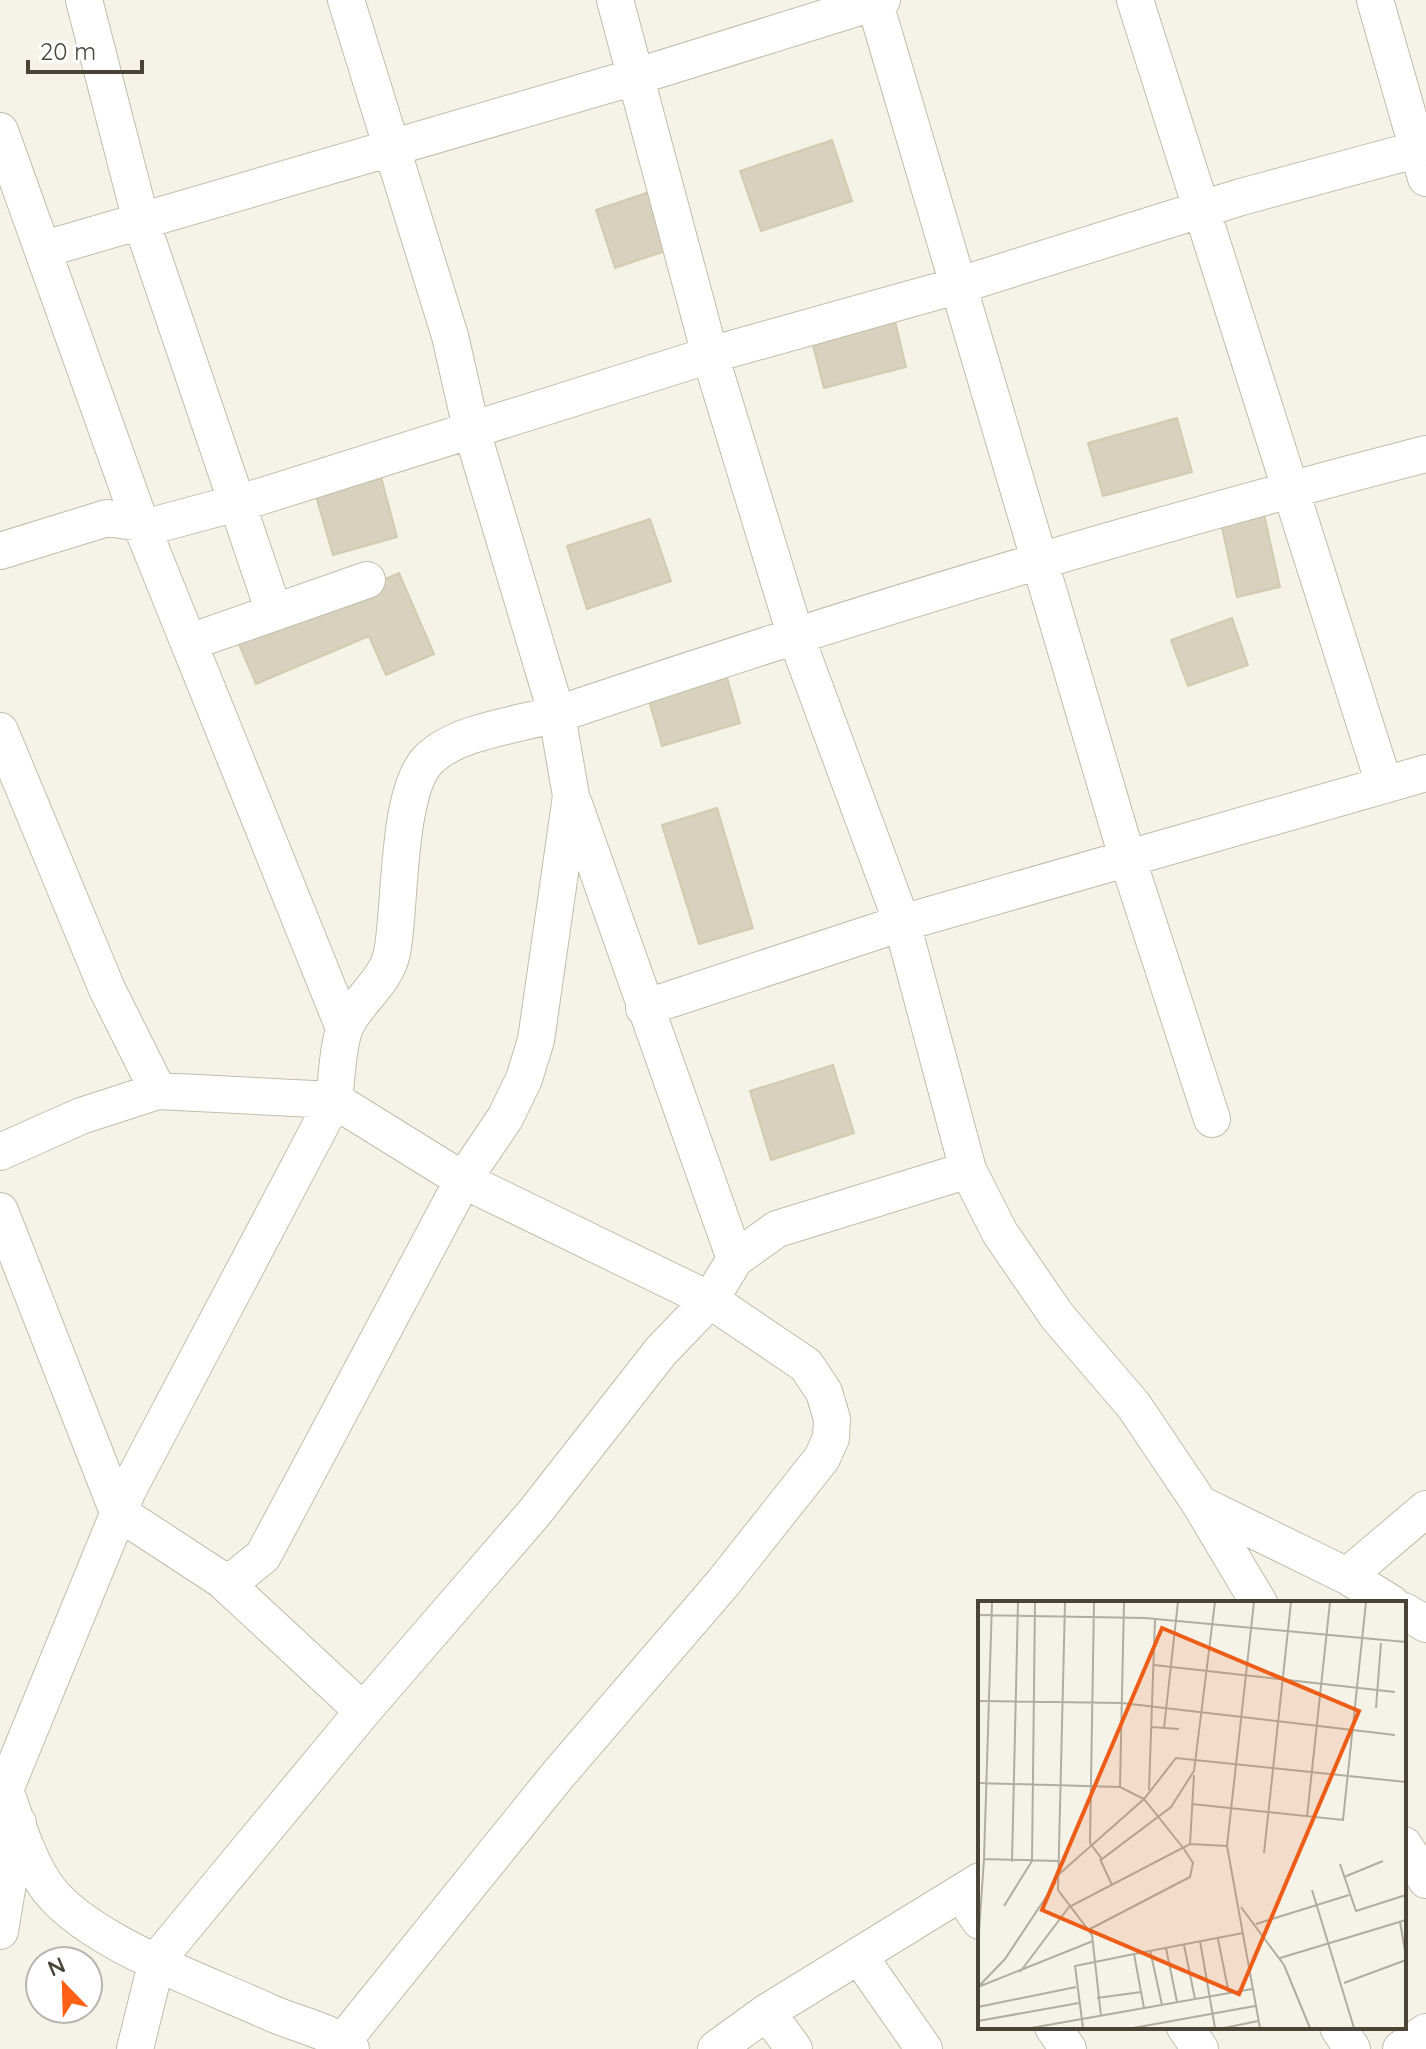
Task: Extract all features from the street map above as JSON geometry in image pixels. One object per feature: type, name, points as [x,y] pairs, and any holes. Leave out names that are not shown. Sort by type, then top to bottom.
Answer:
[{"type":"street","points":[[84,0],[141,221],[274,612]]},
{"type":"street","points":[[346,0],[450,336],[471,428],[557,715],[571,796],[735,1259]]},
{"type":"street","points":[[615,0],[638,76],[710,355],[795,634],[902,923],[968,1170],[1000,1233],[1057,1316],[1134,1406],[1200,1504],[1258,1601]]},
{"type":"street","points":[[1135,0],[1384,784]]},
{"type":"street","points":[[0,551],[107,518],[155,525],[236,504],[710,355],[960,285],[1202,210],[1423,158],[1375,0]]},
{"type":"street","points":[[45,249],[638,76],[877,1],[1127,857],[1212,1119]]},
{"type":"street","points":[[0,131],[45,249],[140,522],[344,1028]]},
{"type":"street","points":[[0,1931],[8,1797],[118,1512],[334,1100],[344,1028],[388,967],[395,932],[399,863],[414,792],[426,762],[448,745],[492,730],[557,715],[795,634],[1426,454]]},
{"type":"street","points":[[190,642],[367,580]]},
{"type":"street","points":[[0,731],[107,989],[158,1091]]},
{"type":"street","points":[[644,1008],[902,923],[1426,773]]},
{"type":"street","points":[[222,1580],[237,1577],[263,1556],[463,1180],[505,1118],[524,1079],[536,1040],[571,796]]},
{"type":"street","points":[[0,1152],[81,1116],[158,1091],[334,1100],[463,1180],[710,1300],[806,1365],[824,1392],[832,1419],[831,1438],[822,1458],[723,1583],[557,1776],[347,2045],[296,2025],[91,1927],[63,1906],[43,1882],[8,1797]]},
{"type":"street","points":[[135,2049],[157,1960],[363,1711],[535,1512],[661,1351],[710,1300],[735,1259],[777,1229],[968,1170]]},
{"type":"street","points":[[0,1211],[40,1305],[118,1512],[222,1580],[363,1711]]},
{"type":"street","points":[[1200,1504],[1347,1576],[1388,1601]]},
{"type":"street","points":[[1347,1576],[1426,1509]]},
{"type":"street","points":[[1406,1612],[1426,1624]]},
{"type":"street","points":[[1406,1848],[1426,1880]]},
{"type":"street","points":[[716,2049],[767,2012],[859,1956],[974,1899]]},
{"type":"street","points":[[859,1956],[924,2049]]},
{"type":"street","points":[[767,2012],[794,2049]]},
{"type":"street","points":[[1054,2029],[1068,2049]]},
{"type":"street","points":[[1186,2029],[1200,2049]]},
{"type":"street","points":[[1339,2029],[1352,2049]]},
{"type":"street","points":[[1401,2049],[1426,2032]]},
{"type":"building","points":[[832,140],[852,201],[761,231],[740,171]]},
{"type":"building","points":[[649,192],[668,250],[615,268],[596,210]]},
{"type":"building","points":[[895,321],[906,367],[824,388],[812,342]]},
{"type":"building","points":[[1177,418],[1192,472],[1103,496],[1088,443]]},
{"type":"building","points":[[381,477],[397,537],[333,555],[316,496]]},
{"type":"building","points":[[1264,514],[1280,587],[1237,597],[1221,523]]},
{"type":"building","points":[[650,519],[671,581],[587,609],[567,546]]},
{"type":"building","points":[[399,573],[434,654],[386,675],[369,636],[256,684],[238,642]]},
{"type":"building","points":[[1232,618],[1248,665],[1188,686],[1171,640]]},
{"type":"building","points":[[726,674],[740,723],[662,746],[648,697]]},
{"type":"building","points":[[717,808],[753,928],[699,944],[662,825]]},
{"type":"building","points":[[833,1065],[854,1133],[771,1160],[750,1091]]}]
